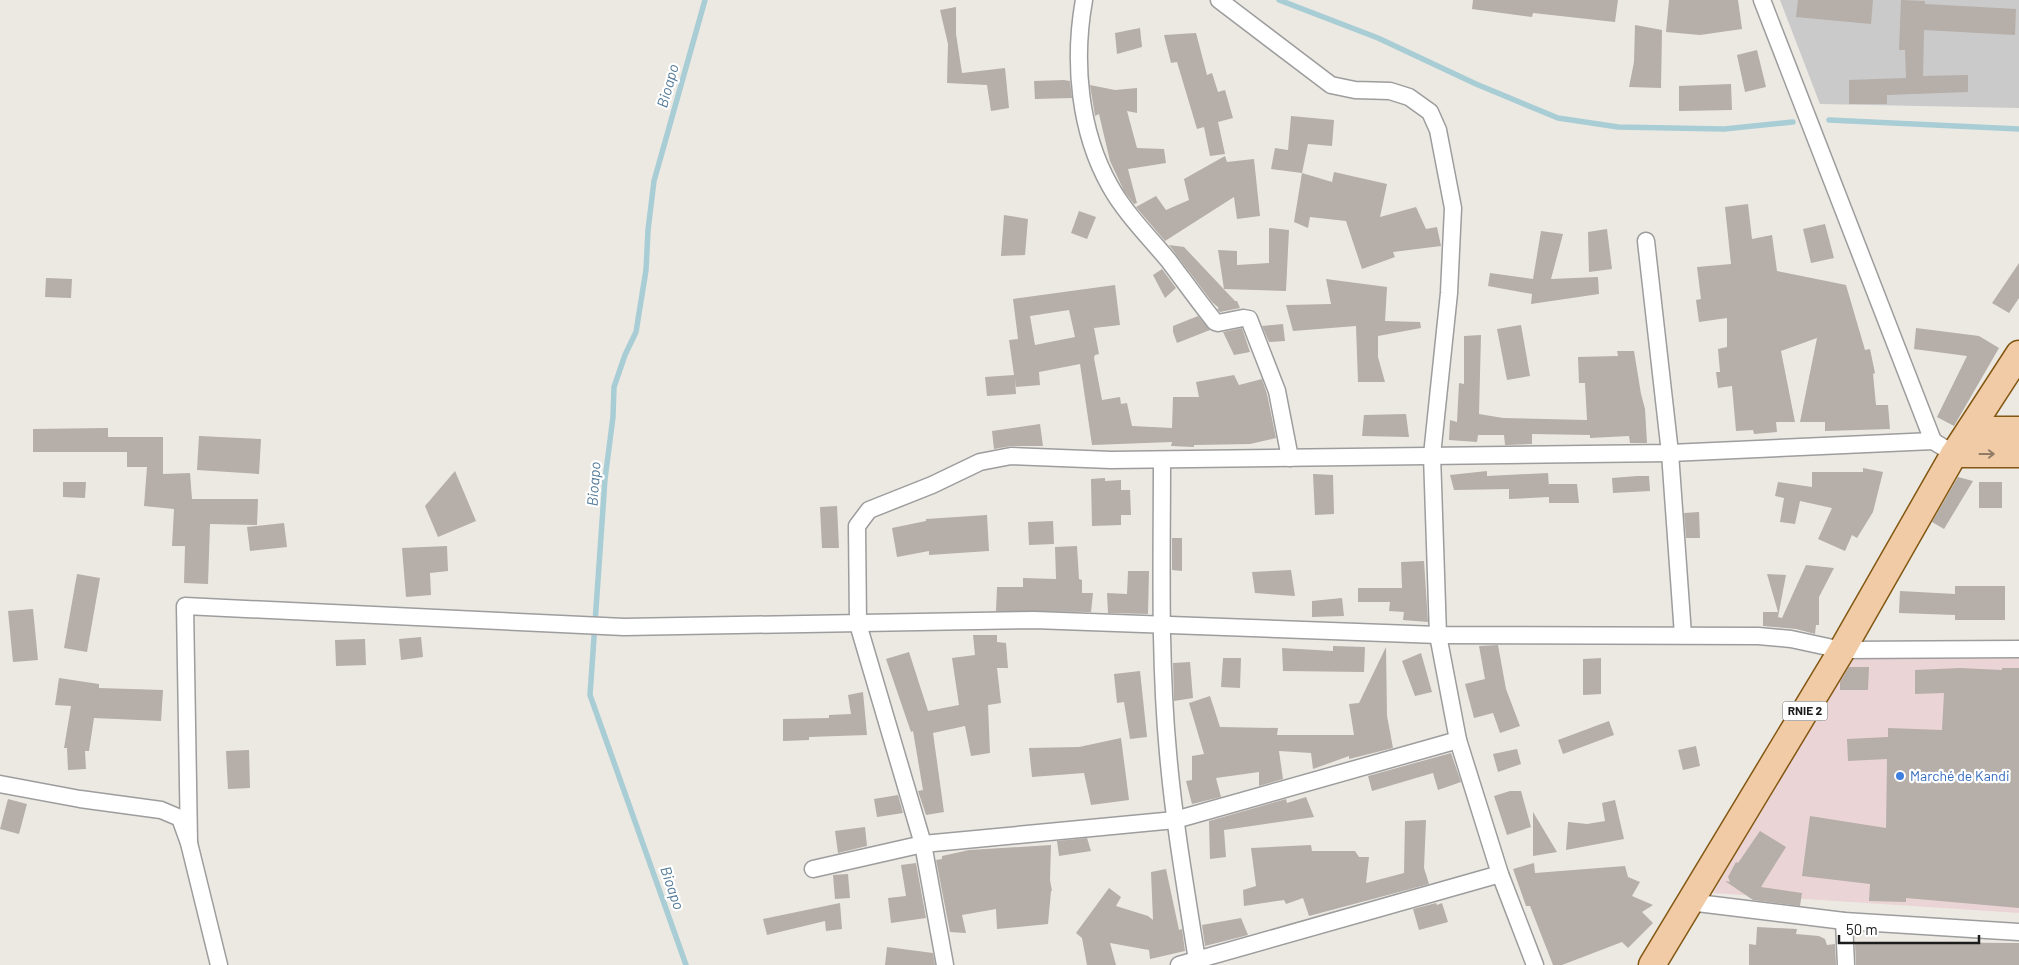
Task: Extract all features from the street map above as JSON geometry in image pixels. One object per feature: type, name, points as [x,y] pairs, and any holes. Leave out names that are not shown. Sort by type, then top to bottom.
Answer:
[{"type":"main road","name":"RNIE 2","points":[[1652,965],[1842,650],[1944,448],[1970,430],[2019,354]]},
{"type":"main road","points":[[1970,430],[2019,430]]},
{"type":"main road","points":[[1944,448],[2019,454]]},
{"type":"street","points":[[1084,0],[1081,15],[1079,72],[1084,116],[1097,160],[1111,188],[1215,322],[1218,324],[1243,318],[1249,319],[1277,391],[1290,458]]},
{"type":"street","points":[[1219,0],[1331,85],[1355,90],[1390,91],[1409,96],[1430,112],[1438,130],[1453,208],[1449,293],[1432,455],[1438,634],[1458,740],[1500,874],[1535,965]]},
{"type":"street","points":[[945,965],[923,844],[858,624],[857,526],[869,510],[932,485],[980,462],[1011,456],[1162,460],[1944,448],[1762,0]]},
{"type":"street","points":[[1646,241],[1670,453],[1682,635]]},
{"type":"street","points":[[1162,460],[1162,624],[1168,752],[1175,820],[1198,960]]},
{"type":"street","points":[[189,843],[184,606],[624,627],[1034,620],[1438,634],[1758,636],[1791,639],[1842,650],[2019,650]]},
{"type":"street","points":[[813,869],[923,844],[1175,820],[1458,740]]},
{"type":"street","points":[[0,784],[80,799],[161,810],[180,818],[189,843],[219,965]]},
{"type":"street","points":[[1180,965],[1500,874]]},
{"type":"street","points":[[1689,902],[1844,921],[2019,932]]},
{"type":"street","points":[[1844,921],[1846,965]]},
{"type":"shaded area","points":[[1780,0],[2019,0],[2019,108],[1820,104]]},
{"type":"shaded area","name":"Marché de Kandi","points":[[2019,658],[2019,913],[1713,893],[1848,659]]},
{"type":"building","points":[[1473,0],[1618,0],[1615,22],[1533,13],[1532,17],[1472,9]]},
{"type":"building","points":[[1669,0],[1738,0],[1742,29],[1700,35],[1666,32]]},
{"type":"building","points":[[1798,0],[1873,0],[1871,24],[1796,17]]},
{"type":"building","points":[[1901,0],[1925,1],[1925,4],[2016,9],[2015,35],[1924,30],[1923,76],[1968,75],[1968,92],[1887,95],[1887,104],[1849,104],[1849,80],[1906,78],[1905,50],[1899,50]]},
{"type":"building","points":[[956,7],[956,34],[962,73],[1005,68],[1009,108],[991,111],[987,85],[947,83],[948,44],[940,10]]},
{"type":"building","points":[[1635,25],[1662,30],[1661,88],[1629,87],[1634,62]]},
{"type":"building","points":[[1140,28],[1142,47],[1117,54],[1115,33]]},
{"type":"building","points":[[1196,33],[1207,75],[1212,73],[1218,92],[1225,90],[1233,118],[1218,122],[1225,154],[1210,156],[1204,127],[1197,129],[1177,62],[1171,63],[1164,35]]},
{"type":"building","points":[[1757,50],[1766,87],[1745,92],[1737,55]]},
{"type":"building","points":[[1034,81],[1070,81],[1072,98],[1035,99]]},
{"type":"building","points":[[1731,84],[1732,110],[1679,111],[1679,86]]},
{"type":"building","points":[[1090,85],[1115,90],[1137,88],[1137,113],[1127,111],[1137,148],[1164,149],[1166,163],[1128,169],[1137,203],[1134,204],[1124,191],[1110,161],[1099,114],[1095,116]]},
{"type":"building","points":[[1291,116],[1334,120],[1332,146],[1308,144],[1302,173],[1271,169],[1275,148],[1288,150]]},
{"type":"building","points":[[1225,156],[1227,162],[1254,159],[1260,216],[1237,219],[1234,197],[1165,241],[1136,207],[1156,196],[1166,210],[1189,200],[1184,179]]},
{"type":"building","points":[[1334,172],[1387,184],[1380,217],[1416,207],[1426,229],[1437,227],[1441,246],[1393,252],[1395,257],[1362,269],[1346,221],[1310,217],[1308,228],[1294,222],[1302,173],[1332,182]]},
{"type":"building","points":[[1748,204],[1752,239],[1772,235],[1777,271],[1846,285],[1865,350],[1870,349],[1875,373],[1873,374],[1876,405],[1888,405],[1890,429],[1825,431],[1825,422],[1800,422],[1817,338],[1781,351],[1795,422],[1776,422],[1777,432],[1754,434],[1753,430],[1736,431],[1732,386],[1718,388],[1716,372],[1720,372],[1718,349],[1727,347],[1727,318],[1699,322],[1696,300],[1701,299],[1697,267],[1731,264],[1725,207]]},
{"type":"building","points":[[1079,211],[1096,217],[1087,239],[1071,233]]},
{"type":"building","points":[[1004,215],[1028,219],[1025,255],[1001,256]]},
{"type":"building","points":[[1825,224],[1834,258],[1811,263],[1803,229]]},
{"type":"building","points":[[1269,228],[1289,230],[1286,291],[1224,289],[1218,250],[1237,251],[1237,265],[1269,263]]},
{"type":"building","points":[[1607,229],[1612,269],[1589,272],[1588,232]]},
{"type":"building","points":[[1541,231],[1563,234],[1551,279],[1598,277],[1599,294],[1531,304],[1532,294],[1488,286],[1490,273],[1533,279]]},
{"type":"building","points":[[1169,245],[1184,247],[1237,301],[1240,308],[1220,312],[1217,309],[1219,308],[1212,302]]},
{"type":"building","points":[[2019,263],[2019,298],[2009,313],[1992,303]]},
{"type":"building","points":[[1162,269],[1176,288],[1165,298],[1153,275]]},
{"type":"building","points":[[46,278],[72,279],[71,298],[45,297]]},
{"type":"building","points":[[1326,279],[1387,287],[1385,321],[1420,322],[1421,328],[1378,336],[1378,357],[1385,382],[1358,382],[1356,326],[1293,331],[1286,305],[1331,304]]},
{"type":"building","points":[[1115,285],[1120,325],[1094,328],[1099,354],[1095,355],[1094,358],[1102,400],[1120,397],[1121,404],[1127,403],[1132,426],[1172,428],[1173,397],[1199,397],[1196,382],[1234,375],[1239,385],[1262,379],[1276,438],[1250,444],[1194,445],[1194,447],[1171,446],[1172,442],[1092,445],[1080,364],[1039,372],[1040,385],[1016,387],[1015,378],[1016,394],[987,396],[985,377],[1014,375],[1009,340],[1018,339],[1013,299]],"holes":[[[1069,310],[1075,337],[1035,345],[1030,316]]]},
{"type":"building","points":[[1198,316],[1210,330],[1177,343],[1173,326]]},
{"type":"building","points":[[1283,324],[1285,341],[1269,342],[1262,326]]},
{"type":"building","points":[[1521,325],[1530,376],[1507,380],[1497,329]]},
{"type":"building","points":[[1242,328],[1250,352],[1234,355],[1223,332]]},
{"type":"building","points":[[1916,328],[1979,336],[1999,348],[1954,426],[1937,417],[1967,356],[1914,349]]},
{"type":"building","points":[[1481,335],[1479,414],[1503,418],[1587,420],[1585,383],[1579,383],[1578,357],[1618,356],[1617,351],[1634,351],[1645,409],[1647,443],[1630,443],[1629,436],[1590,438],[1590,435],[1532,434],[1532,444],[1505,445],[1504,435],[1478,435],[1477,442],[1449,440],[1450,420],[1457,422],[1459,383],[1464,384],[1464,336]]},
{"type":"building","points":[[1406,414],[1409,437],[1362,436],[1364,415]]},
{"type":"building","points":[[1040,424],[1043,446],[1011,446],[994,449],[992,431]]},
{"type":"building","points":[[108,428],[108,437],[163,437],[163,474],[190,473],[192,499],[258,499],[257,525],[210,524],[208,584],[184,583],[185,546],[172,546],[174,509],[144,506],[147,467],[127,467],[127,452],[33,452],[33,429]]},
{"type":"building","points":[[199,436],[261,439],[259,474],[197,470]]},
{"type":"building","points":[[1863,468],[1883,472],[1873,512],[1857,538],[1852,535],[1845,551],[1818,539],[1832,508],[1800,501],[1795,524],[1780,522],[1784,498],[1775,496],[1778,482],[1812,487],[1812,472],[1863,472]]},
{"type":"building","points":[[455,471],[476,521],[438,537],[425,506]]},
{"type":"building","points":[[1487,471],[1487,476],[1548,473],[1549,487],[1549,484],[1577,484],[1579,503],[1549,503],[1549,497],[1509,499],[1509,489],[1454,490],[1450,475]]},
{"type":"building","points":[[1313,474],[1333,475],[1334,514],[1315,515]]},
{"type":"building","points":[[1649,476],[1650,491],[1613,493],[1612,478]]},
{"type":"building","points":[[1958,477],[1973,481],[1944,529],[1932,522]]},
{"type":"building","points":[[1105,478],[1105,481],[1121,480],[1121,490],[1130,490],[1131,515],[1121,515],[1121,525],[1092,526],[1091,479]]},
{"type":"building","points":[[63,482],[86,482],[85,498],[63,497]]},
{"type":"building","points":[[1979,482],[2002,482],[2002,508],[1979,508]]},
{"type":"building","points":[[837,506],[839,548],[822,548],[820,507]]},
{"type":"building","points":[[1699,512],[1700,538],[1686,538],[1684,513]]},
{"type":"building","points":[[987,515],[989,551],[929,555],[929,551],[897,557],[892,528],[926,521],[926,519]]},
{"type":"building","points":[[1053,521],[1054,544],[1029,545],[1028,522]]},
{"type":"building","points":[[284,523],[287,547],[250,551],[247,527]]},
{"type":"building","points":[[1172,538],[1182,538],[1182,571],[1172,570]]},
{"type":"building","points":[[447,546],[448,571],[430,573],[431,595],[406,597],[402,548]]},
{"type":"building","points":[[1077,546],[1079,579],[1082,580],[1082,593],[1093,593],[1091,612],[996,611],[997,587],[1023,587],[1023,578],[1056,579],[1055,547]]},
{"type":"building","points":[[1424,561],[1428,622],[1403,620],[1404,612],[1389,611],[1390,602],[1358,602],[1358,588],[1402,588],[1401,562]]},
{"type":"building","points":[[1806,565],[1834,568],[1819,597],[1819,625],[1816,625],[1815,634],[1796,629],[1763,626],[1763,612],[1778,612],[1767,574],[1786,575],[1778,617],[1782,618]]},
{"type":"building","points":[[1291,570],[1295,596],[1255,593],[1252,572]]},
{"type":"building","points":[[1128,571],[1149,571],[1148,614],[1108,613],[1107,593],[1127,594]]},
{"type":"building","points":[[77,574],[100,578],[87,652],[64,648]]},
{"type":"building","points":[[1955,586],[2005,586],[2005,620],[1955,620],[1955,615],[1899,613],[1900,591],[1955,594]]},
{"type":"building","points":[[1342,598],[1344,616],[1312,617],[1312,601]]},
{"type":"building","points":[[33,609],[38,660],[13,662],[8,611]]},
{"type":"building","points":[[973,635],[997,635],[997,642],[1006,643],[1008,668],[997,668],[1001,703],[988,705],[990,753],[971,756],[965,726],[933,733],[944,812],[926,815],[918,791],[923,790],[913,731],[911,732],[886,659],[909,652],[928,711],[959,705],[952,658],[975,655]]},
{"type":"building","points":[[421,637],[423,657],[401,660],[399,639]]},
{"type":"building","points":[[365,639],[366,665],[336,666],[335,640]]},
{"type":"building","points":[[1498,645],[1506,689],[1520,726],[1500,733],[1493,713],[1474,718],[1465,684],[1485,679],[1479,646]]},
{"type":"building","points":[[1333,646],[1365,647],[1364,672],[1283,671],[1282,648],[1333,651]]},
{"type":"building","points":[[1386,647],[1387,716],[1393,748],[1349,759],[1349,756],[1313,769],[1311,753],[1279,751],[1283,779],[1259,786],[1259,772],[1216,778],[1221,797],[1192,804],[1186,781],[1192,780],[1192,756],[1204,754],[1189,703],[1210,696],[1220,727],[1278,728],[1277,735],[1354,735],[1349,704],[1359,703]]},
{"type":"building","points":[[1421,653],[1432,692],[1415,696],[1402,661]]},
{"type":"building","points":[[1223,658],[1241,658],[1240,688],[1221,687]]},
{"type":"building","points":[[1601,658],[1601,694],[1583,695],[1583,659]]},
{"type":"building","points":[[1190,662],[1193,698],[1174,701],[1173,663]]},
{"type":"building","points":[[1849,667],[1869,667],[1868,690],[1840,690],[1840,682]]},
{"type":"building","points":[[1960,668],[2002,670],[2002,668],[2019,668],[2019,908],[1906,898],[1906,902],[1869,901],[1870,884],[1802,876],[1810,816],[1886,828],[1887,759],[1848,761],[1847,739],[1888,737],[1888,728],[1942,730],[1944,693],[1915,694],[1915,670]]},
{"type":"building","points":[[1140,671],[1147,737],[1130,739],[1124,702],[1117,703],[1114,674]]},
{"type":"building","points":[[59,678],[99,684],[99,688],[163,690],[161,721],[94,718],[89,751],[85,751],[86,769],[68,770],[67,748],[64,748],[71,706],[55,705]]},
{"type":"building","points":[[863,692],[867,735],[809,737],[809,740],[783,741],[783,719],[829,718],[829,715],[851,714],[848,695]]},
{"type":"building","points":[[1609,721],[1614,735],[1563,754],[1558,740]]},
{"type":"building","points":[[1121,738],[1129,800],[1091,805],[1084,773],[1032,777],[1029,748],[1079,747]]},
{"type":"building","points":[[1696,746],[1700,766],[1683,770],[1678,750]]},
{"type":"building","points":[[1517,749],[1521,764],[1498,772],[1493,754]]},
{"type":"building","points":[[249,750],[250,788],[228,789],[226,751]]},
{"type":"building","points":[[1451,753],[1461,782],[1438,790],[1433,773],[1372,791],[1368,776]]},
{"type":"building","points":[[1510,791],[1521,791],[1531,827],[1507,835],[1494,796]]},
{"type":"building","points":[[898,795],[903,813],[877,817],[874,799]]},
{"type":"building","points":[[1306,797],[1314,817],[1224,830],[1226,857],[1210,859],[1209,821],[1286,799],[1287,803]]},
{"type":"building","points":[[8,799],[27,804],[19,834],[0,829]]},
{"type":"building","points":[[1615,800],[1624,839],[1566,850],[1568,822],[1587,824],[1605,821],[1602,803]]},
{"type":"building","points":[[1533,812],[1557,852],[1533,856]]},
{"type":"building","points":[[1426,820],[1424,868],[1429,884],[1309,916],[1303,898],[1286,904],[1284,900],[1244,906],[1243,890],[1256,886],[1251,848],[1311,845],[1312,851],[1355,851],[1359,857],[1369,857],[1366,883],[1404,873],[1405,821]]},
{"type":"building","points":[[865,827],[867,846],[838,853],[835,831]]},
{"type":"building","points":[[1760,831],[1786,847],[1761,887],[1802,893],[1800,906],[1753,900],[1725,881],[1730,882],[1728,877],[1736,862],[1738,863]]},
{"type":"building","points":[[1087,838],[1091,851],[1059,856],[1057,841]]},
{"type":"building","points":[[1051,845],[1050,880],[1052,891],[1048,924],[997,929],[996,909],[962,915],[966,933],[950,932],[936,860],[942,859],[942,856],[969,850]]},
{"type":"building","points":[[916,863],[926,918],[891,923],[888,898],[906,896],[901,865]]},
{"type":"building","points":[[1534,863],[1535,873],[1625,866],[1628,877],[1640,882],[1632,896],[1653,905],[1642,912],[1653,923],[1628,948],[1622,942],[1562,965],[1553,965],[1530,906],[1526,906],[1513,869]]},
{"type":"building","points":[[1166,869],[1179,930],[1182,929],[1185,951],[1150,959],[1149,950],[1110,943],[1116,965],[1087,965],[1082,938],[1076,933],[1109,888],[1121,897],[1116,906],[1148,916],[1153,920],[1151,872]]},
{"type":"building","points":[[848,874],[850,898],[835,899],[833,875]]},
{"type":"building","points":[[840,903],[842,929],[826,931],[825,921],[767,935],[763,919]]},
{"type":"building","points":[[1436,903],[1437,905],[1442,903],[1448,922],[1419,930],[1413,909]]},
{"type":"building","points":[[1241,918],[1248,935],[1205,946],[1202,925]]},
{"type":"building","points":[[1757,927],[1797,929],[1796,934],[1819,936],[1825,939],[1827,945],[1835,944],[1836,965],[1749,965],[1749,944],[1756,945]]},
{"type":"building","points":[[1855,943],[2019,943],[2019,965],[1856,965]]},
{"type":"building","points":[[887,947],[933,953],[935,965],[885,965]]},
{"type":"waterway","name":"Bioapo","points":[[686,965],[590,695],[605,479],[613,417],[614,387],[625,355],[636,332],[646,270],[648,230],[654,181],[705,0]]},
{"type":"waterway","points":[[1279,0],[1378,38],[1476,84],[1558,118],[1618,127],[1724,129],[1793,122]]},
{"type":"waterway","points":[[1829,120],[2019,129]]},
{"type":"place","name":"Marché de Kandi","points":[[1900,776]]}]
